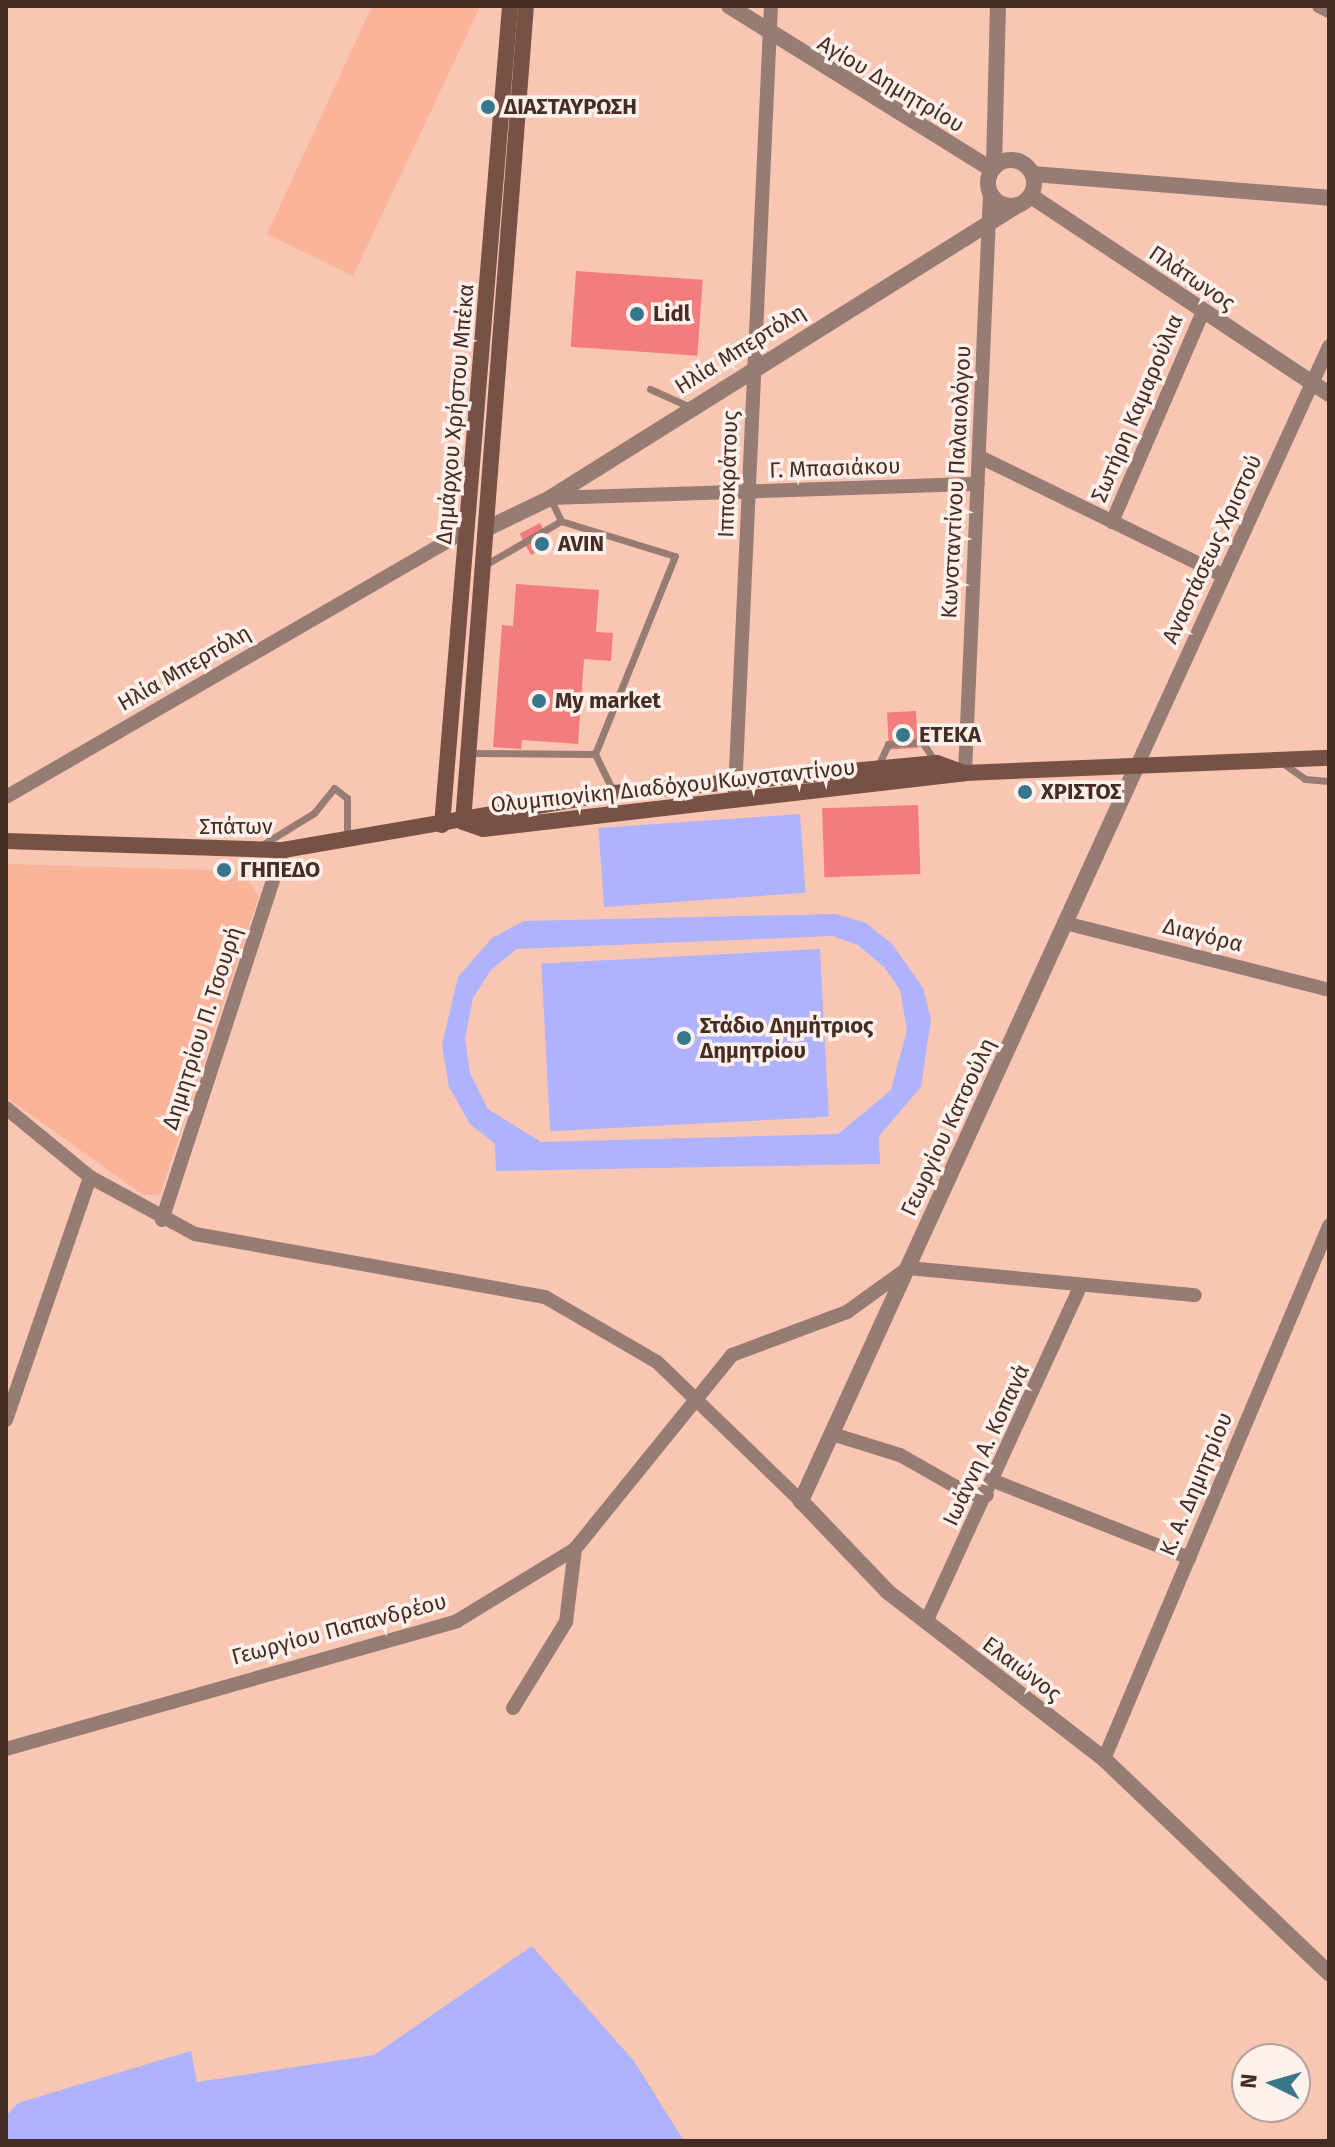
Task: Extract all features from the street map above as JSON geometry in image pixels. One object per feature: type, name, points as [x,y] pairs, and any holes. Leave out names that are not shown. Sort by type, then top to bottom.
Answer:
[{"type":"main road","name":"Δημάρχου Χρήστου Μπέκα","points":[[442,825],[510,6]]},
{"type":"main road","name":"Δημάρχου Χρήστου Μπέκα","points":[[463,822],[526,6]]},
{"type":"main road","name":"Ολυμπιονίκη Διαδόχου Κωνσταντίνου","points":[[463,822],[483,829],[965,773],[1135,770],[1329,758]]},
{"type":"main road","name":"Ολυμπιονίκη Διαδόχου Κωνσταντίνου","points":[[463,822],[483,810],[735,779],[937,763],[965,773]]},
{"type":"main road","name":"Σπάτων","points":[[6,841],[250,852],[347,841],[463,822]]},
{"type":"street","name":"Αγίου Δημητρίου","points":[[729,6],[771,37],[993,169]]},
{"type":"street","name":"Ιπποκράτους","points":[[734,800],[771,6]]},
{"type":"street","points":[[990,193],[998,6]]},
{"type":"street","points":[[1319,6],[1329,11]]},
{"type":"street","points":[[993,169],[1017,160],[1033,174],[1329,198]]},
{"type":"street","points":[[1025,200],[1033,174]]},
{"type":"street","name":"Πλάτωνος","points":[[990,193],[1025,200],[1329,394]]},
{"type":"street","name":"Κωνσταντίνου Παλαιολόγου","points":[[965,773],[990,193]]},
{"type":"street","name":"Ηλία Μπερτόλη","points":[[486,529],[550,498],[754,365],[1025,200]]},
{"type":"street","name":"Σωτήρη Καμαρούλια","points":[[1112,522],[1203,312]]},
{"type":"street","name":"Αναστάσεως Χριστού","points":[[1135,770],[1329,346]]},
{"type":"street","points":[[980,457],[1224,576]]},
{"type":"street","name":"Γ. Μπασιάκου","points":[[550,498],[978,484]]},
{"type":"street","name":"Ηλία Μπερτόλη","points":[[6,797],[467,530]]},
{"type":"street","name":"Γεωργίου Κατσούλη","points":[[801,1501],[1135,770]]},
{"type":"street","name":"Δημητρίου Π. Τσουρή","points":[[162,1220],[283,850]]},
{"type":"street","name":"Διαγόρα","points":[[1065,923],[1329,990]]},
{"type":"street","name":"Ελαιώνος","points":[[7,1113],[90,1177],[162,1220],[239,1246],[520,1289],[657,1362],[926,1622],[1104,1759],[1329,1973]]},
{"type":"street","points":[[6,1420],[90,1177]]},
{"type":"street","name":"Κ. Α. Δημητρίου","points":[[1104,1759],[1329,1226]]},
{"type":"street","points":[[908,1268],[1195,1295]]},
{"type":"street","name":"Γεωργίου Παπανδρέου","points":[[6,1749],[457,1621],[575,1549],[694,1395],[732,1355],[847,1312],[908,1268]]},
{"type":"street","name":"Ιωάννη Α. Κοπανά","points":[[926,1622],[994,1481],[1081,1285]]},
{"type":"street","points":[[832,1434],[900,1455],[967,1493],[987,1495]]},
{"type":"street","points":[[994,1481],[1189,1558]]},
{"type":"street","points":[[513,1708],[566,1622],[575,1549]]},
{"type":"lane","points":[[650,389],[690,407]]},
{"type":"lane","points":[[550,498],[561,521]]},
{"type":"lane","points":[[483,566],[561,521],[675,556],[595,754],[614,793]]},
{"type":"lane","points":[[469,753],[595,754]]},
{"type":"lane","points":[[1280,761],[1305,779],[1329,781]]},
{"type":"lane","points":[[250,852],[314,813],[334,788],[347,798],[347,841]]},
{"type":"shaded area","points":[[372,6],[490,6],[480,7],[353,276],[267,234]]},
{"type":"shaded area","points":[[800,814],[806,893],[604,907],[598,828]]},
{"type":"shaded area","points":[[6,864],[243,871],[259,897],[160,1194],[143,1195],[6,1097]]},
{"type":"shaded area","points":[[836,914],[866,923],[893,945],[923,988],[931,1019],[921,1087],[879,1136],[880,1164],[496,1171],[495,1144],[470,1124],[449,1087],[442,1045],[458,977],[492,938],[524,921]],"holes":[[[832,936],[858,945],[885,968],[900,990],[907,1030],[891,1090],[838,1134],[541,1142],[488,1109],[470,1073],[465,1038],[473,998],[491,970],[517,949]]]},
{"type":"shaded area","name":"Στάδιο Δημήτριος Δημητρίου","points":[[820,949],[829,1117],[550,1131],[541,964]]},
{"type":"shaded area","points":[[532,1946],[634,2061],[684,2141],[6,2141],[6,2116],[18,2103],[191,2051],[197,2082],[374,2055]]},
{"type":"building","name":"Lidl","points":[[576,271],[703,280],[697,356],[571,347]]},
{"type":"building","points":[[540,523],[551,544],[531,555],[520,534]]},
{"type":"building","name":"My market","points":[[516,584],[599,590],[596,632],[613,633],[611,661],[584,659],[578,744],[522,740],[521,749],[493,747],[502,625],[513,626]]},
{"type":"building","points":[[916,711],[918,748],[889,749],[887,713]]},
{"type":"building","points":[[918,805],[920,874],[824,877],[822,808]]},
{"type":"place","name":"ΔΙΑΣΤΑΥΡΩΣΗ","points":[[488,107]]},
{"type":"place","name":"Lidl","points":[[637,314]]},
{"type":"place","name":"AVIN","points":[[542,544]]},
{"type":"place","name":"My market","points":[[539,701]]},
{"type":"place","name":"ΕΤΕΚΑ","points":[[903,735]]},
{"type":"place","name":"ΧΡΙΣΤΟΣ","points":[[1025,792]]},
{"type":"place","name":"ΓΗΠΕΔΟ","points":[[224,870]]},
{"type":"place","name":"Στάδιο Δημήτριος Δημητρίου","points":[[684,1038]]}]
